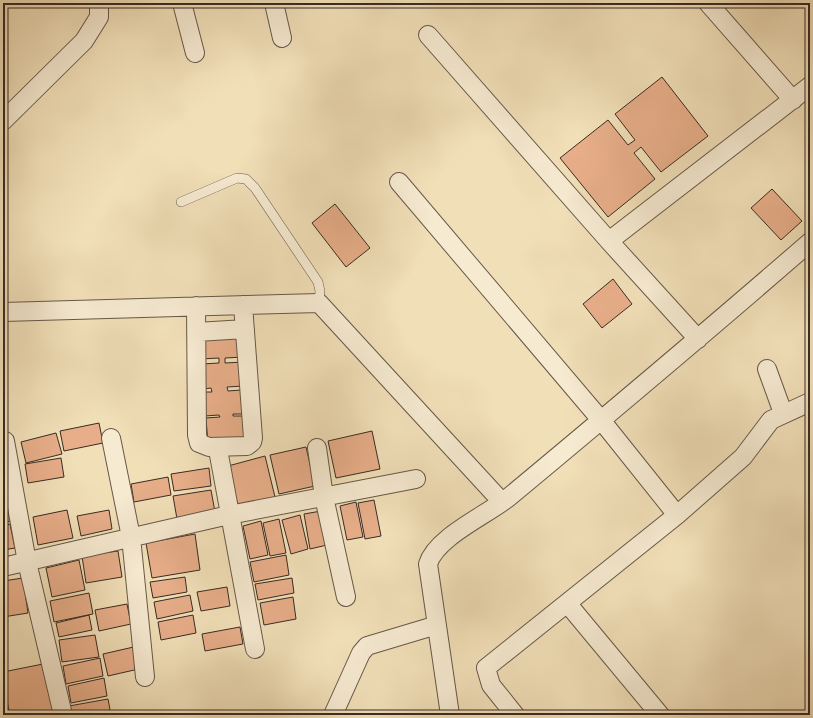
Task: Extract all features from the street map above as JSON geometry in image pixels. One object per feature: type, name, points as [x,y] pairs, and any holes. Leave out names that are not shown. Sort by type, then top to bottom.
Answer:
[{"type":"street","points":[[3,121],[84,41],[99,18],[100,3]]},
{"type":"street","points":[[182,3],[195,54]]},
{"type":"street","points":[[274,3],[282,38]]},
{"type":"street","points":[[708,3],[792,100]]},
{"type":"street","points":[[428,35],[609,241],[698,339]]},
{"type":"street","points":[[609,241],[810,86]]},
{"type":"street","points":[[399,182],[601,420],[677,515]]},
{"type":"street","points":[[450,715],[428,564],[430,556],[450,538],[502,502],[698,339],[810,242]]},
{"type":"street","points":[[3,312],[319,303],[502,502]]},
{"type":"street","points":[[196,306],[199,443],[209,447],[247,446],[252,442],[253,438],[243,305]]},
{"type":"street","points":[[218,306],[220,330]]},
{"type":"street","points":[[197,332],[245,329]]},
{"type":"street","points":[[766,369],[783,414]]},
{"type":"street","points":[[515,715],[491,685],[486,668],[677,515],[743,457],[771,420],[810,402]]},
{"type":"street","points":[[111,438],[131,537],[145,677]]},
{"type":"street","points":[[5,440],[27,562],[63,715]]},
{"type":"street","points":[[317,448],[324,497],[346,597]]},
{"type":"street","points":[[218,455],[255,649]]},
{"type":"street","points":[[3,567],[229,515],[416,479]]},
{"type":"street","points":[[567,603],[660,715]]},
{"type":"street","points":[[333,715],[362,653],[367,646],[437,625]]},
{"type":"lane","points":[[181,202],[237,178],[246,179],[255,188],[318,282],[320,291],[319,303]]},
{"type":"building","points":[[662,77],[708,136],[661,172],[641,147],[634,153],[655,179],[608,217],[560,158],[608,120],[628,145],[635,140],[615,114]]},
{"type":"building","points":[[772,189],[802,221],[781,240],[751,208]]},
{"type":"building","points":[[335,204],[370,248],[346,267],[312,223]]},
{"type":"building","points":[[613,279],[632,304],[602,328],[583,304]]},
{"type":"building","points":[[242,331],[244,357],[225,358],[225,363],[243,362],[244,386],[227,387],[228,391],[241,390],[242,414],[233,414],[233,416],[243,416],[244,441],[208,444],[206,418],[220,417],[219,415],[205,416],[204,392],[212,392],[211,388],[203,389],[202,364],[219,363],[219,358],[201,359],[200,334]]},
{"type":"building","points":[[99,423],[103,443],[64,451],[60,431]]},
{"type":"building","points":[[372,431],[380,469],[336,478],[328,441]]},
{"type":"building","points":[[56,433],[62,454],[26,463],[21,442]]},
{"type":"building","points":[[306,447],[315,486],[279,494],[270,455]]},
{"type":"building","points":[[265,456],[275,497],[238,506],[228,466]]},
{"type":"building","points":[[61,458],[64,477],[28,483],[25,464]]},
{"type":"building","points":[[209,468],[211,486],[174,491],[171,474]]},
{"type":"building","points":[[168,477],[171,495],[134,502],[131,484]]},
{"type":"building","points":[[211,490],[215,512],[177,519],[173,496]]},
{"type":"building","points":[[374,500],[381,536],[365,539],[358,503]]},
{"type":"building","points":[[356,502],[363,537],[347,540],[340,506]]},
{"type":"building","points":[[8,506],[11,521],[3,523],[3,508]]},
{"type":"building","points":[[67,510],[73,538],[38,545],[33,517]]},
{"type":"building","points":[[109,510],[112,529],[81,536],[77,516]]},
{"type":"building","points":[[321,511],[327,545],[310,549],[304,514]]},
{"type":"building","points":[[300,515],[308,549],[291,554],[282,520]]},
{"type":"building","points":[[279,519],[286,553],[270,556],[263,523]]},
{"type":"building","points":[[261,521],[268,555],[250,559],[243,526]]},
{"type":"building","points":[[10,524],[15,548],[3,550],[3,526]]},
{"type":"building","points":[[195,534],[200,570],[152,578],[146,543]]},
{"type":"building","points":[[118,551],[122,577],[86,583],[82,556]]},
{"type":"building","points":[[286,555],[289,575],[254,582],[250,562]]},
{"type":"building","points":[[79,560],[85,590],[52,597],[46,568]]},
{"type":"building","points":[[185,577],[187,592],[153,598],[150,582]]},
{"type":"building","points":[[23,578],[28,613],[3,617],[3,581]]},
{"type":"building","points":[[292,578],[294,593],[258,600],[255,584]]},
{"type":"building","points":[[227,587],[230,606],[201,611],[197,592]]},
{"type":"building","points":[[89,593],[93,614],[54,622],[50,601]]},
{"type":"building","points":[[190,595],[193,611],[157,619],[154,602]]},
{"type":"building","points":[[293,597],[296,619],[264,625],[260,603]]},
{"type":"building","points":[[127,604],[131,624],[99,631],[95,610]]},
{"type":"building","points":[[89,615],[92,630],[59,637],[56,623]]},
{"type":"building","points":[[193,615],[196,633],[161,640],[158,622]]},
{"type":"building","points":[[240,627],[243,644],[205,651],[202,634]]},
{"type":"building","points":[[95,635],[99,657],[62,662],[59,640]]},
{"type":"building","points":[[138,646],[143,668],[108,676],[103,654]]},
{"type":"building","points":[[100,658],[103,676],[66,684],[63,666]]},
{"type":"building","points":[[43,664],[54,715],[10,715],[3,683],[3,672]]},
{"type":"building","points":[[104,678],[107,696],[71,703],[68,686]]},
{"type":"building","points":[[108,699],[111,715],[71,715],[69,706]]}]
